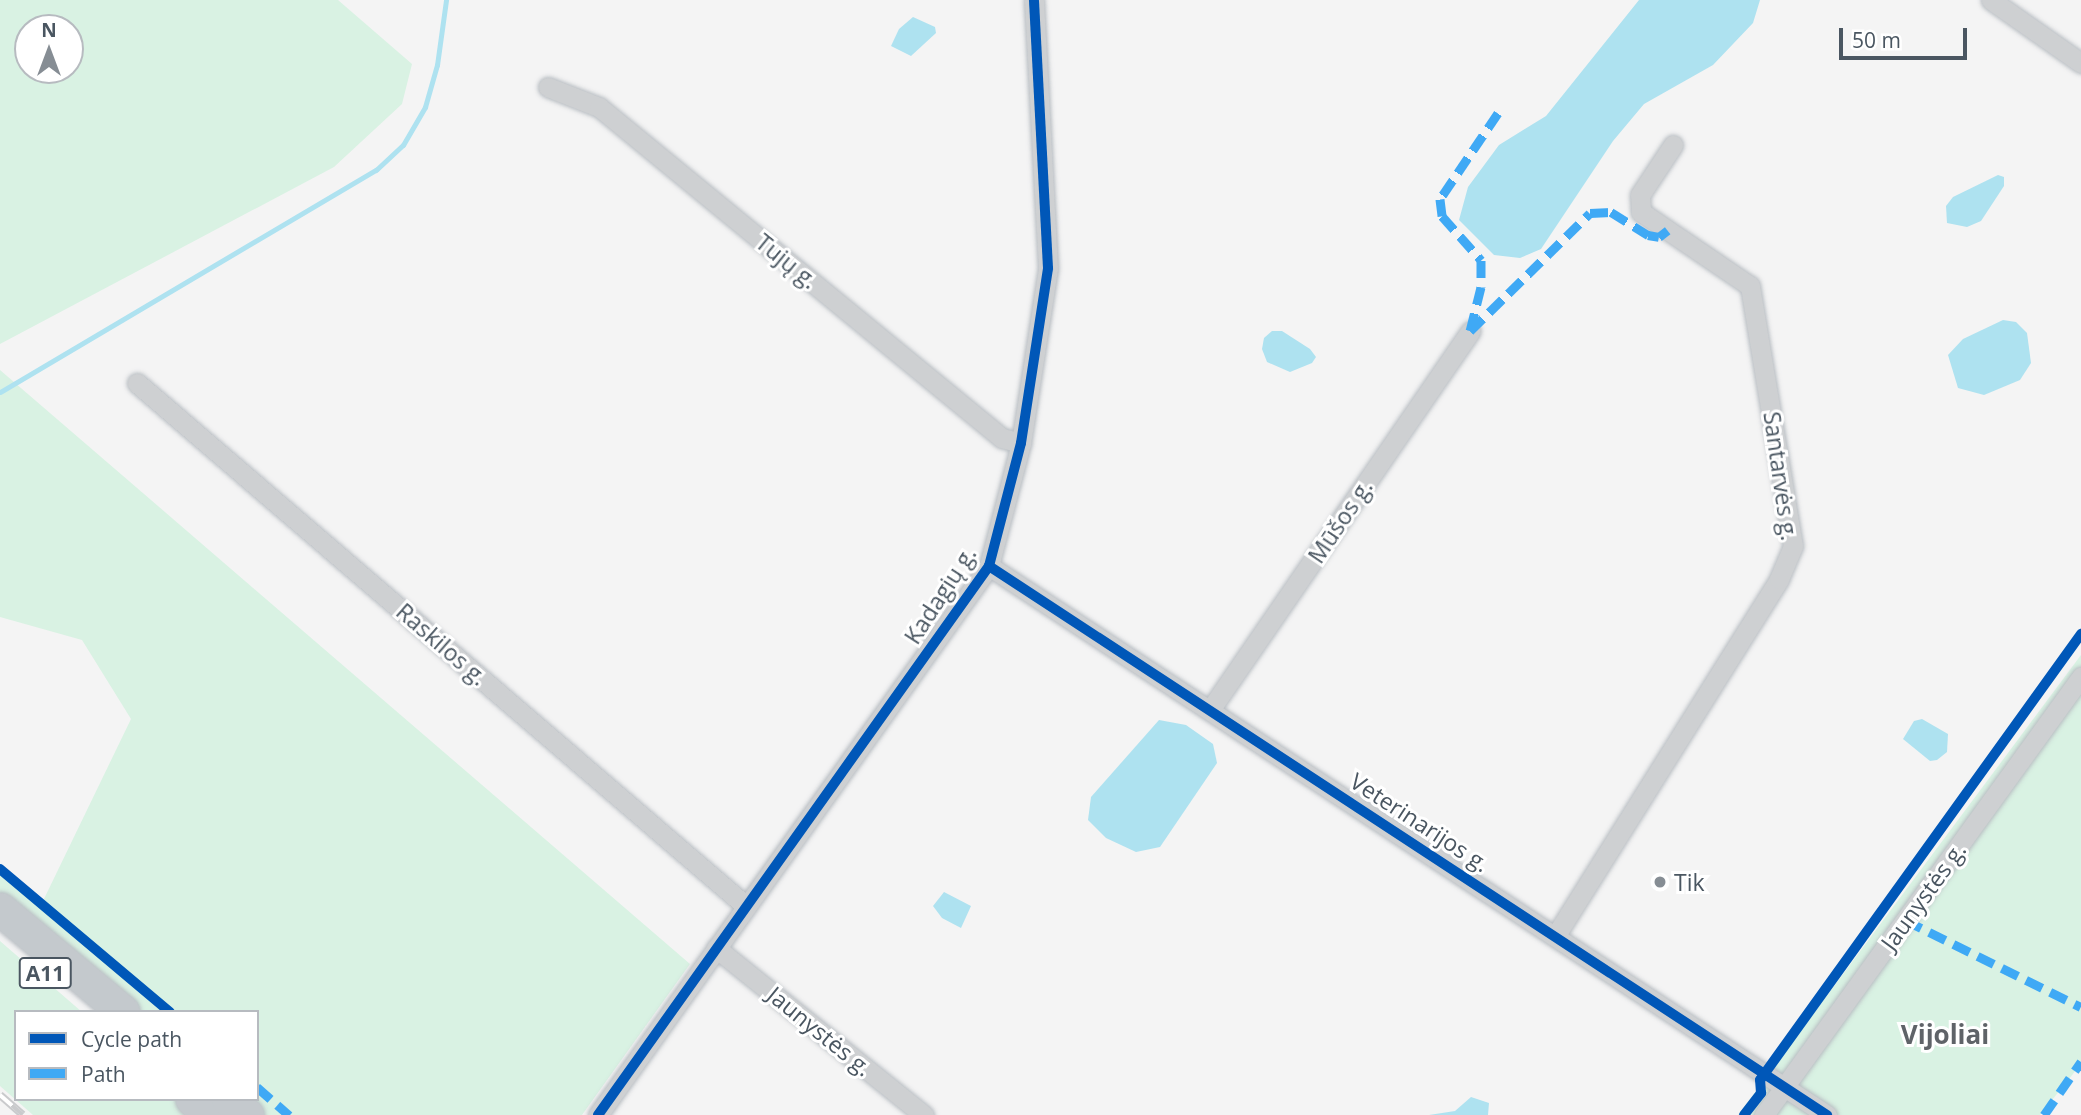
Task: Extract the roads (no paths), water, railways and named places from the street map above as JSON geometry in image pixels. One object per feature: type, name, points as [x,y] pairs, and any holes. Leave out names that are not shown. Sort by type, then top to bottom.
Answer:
[{"type":"highway","name":"A11","points":[[0,909],[121,1010]]},
{"type":"highway","name":"A11","points":[[0,934],[88,1010]]},
{"type":"highway","points":[[194,1101],[211,1115]]},
{"type":"highway","points":[[230,1101],[247,1115]]},
{"type":"street","name":"Kadagių g.","points":[[598,1115],[989,566],[1021,443],[1048,268],[1034,0]]},
{"type":"street","points":[[1992,0],[2081,63]]},
{"type":"street","name":"Tujų g.","points":[[548,87],[599,107],[1002,438],[1021,443]]},
{"type":"street","name":"Santarvės g.","points":[[1556,935],[1779,579],[1793,546],[1750,286],[1641,212],[1640,195],[1672,145]]},
{"type":"street","name":"Mūšos g.","points":[[1210,710],[1470,331]]},
{"type":"street","name":"Raskilos g.","points":[[137,383],[746,906]]},
{"type":"street","name":"Veterinarijos g.","points":[[989,566],[1827,1115]]},
{"type":"street","name":"Jaunystės g.","points":[[1765,1115],[2081,677]]},
{"type":"street","name":"Jaunystės g.","points":[[716,948],[924,1115]]},
{"type":"water","points":[[1639,0],[1760,0],[1753,23],[1713,65],[1644,104],[1613,141],[1541,249],[1520,258],[1494,255],[1459,220],[1468,187],[1499,145],[1546,116]]},
{"type":"water","points":[[913,17],[935,27],[936,33],[911,56],[891,46],[899,29]]},
{"type":"water","points":[[1998,175],[2004,177],[2004,186],[1981,221],[1967,227],[1947,223],[1946,206],[1953,197]]},
{"type":"water","points":[[2003,320],[2016,322],[2027,333],[2031,363],[2020,380],[1984,395],[1958,388],[1948,355],[1963,339]]},
{"type":"water","points":[[1272,331],[1282,331],[1310,349],[1316,357],[1312,363],[1290,372],[1267,362],[1262,349],[1264,338]]},
{"type":"water","points":[[1922,719],[1948,734],[1947,752],[1937,760],[1930,761],[1903,739],[1914,721]]},
{"type":"water","points":[[1159,720],[1186,725],[1213,744],[1217,763],[1160,847],[1136,852],[1106,838],[1088,820],[1091,797]]},
{"type":"water","points":[[944,892],[971,906],[961,928],[942,918],[933,906]]},
{"type":"water","points":[[1471,1097],[1489,1103],[1488,1115],[1429,1115],[1455,1111]]},
{"type":"waterway","points":[[0,392],[376,170],[403,145],[425,107],[437,65],[446,0]]},
{"type":"railway","points":[[0,1095],[23,1115]]},
{"type":"place","name":"Tik","points":[[1660,882]]},
{"type":"district","name":"Vijoliai","points":[[1945,1035]]}]
